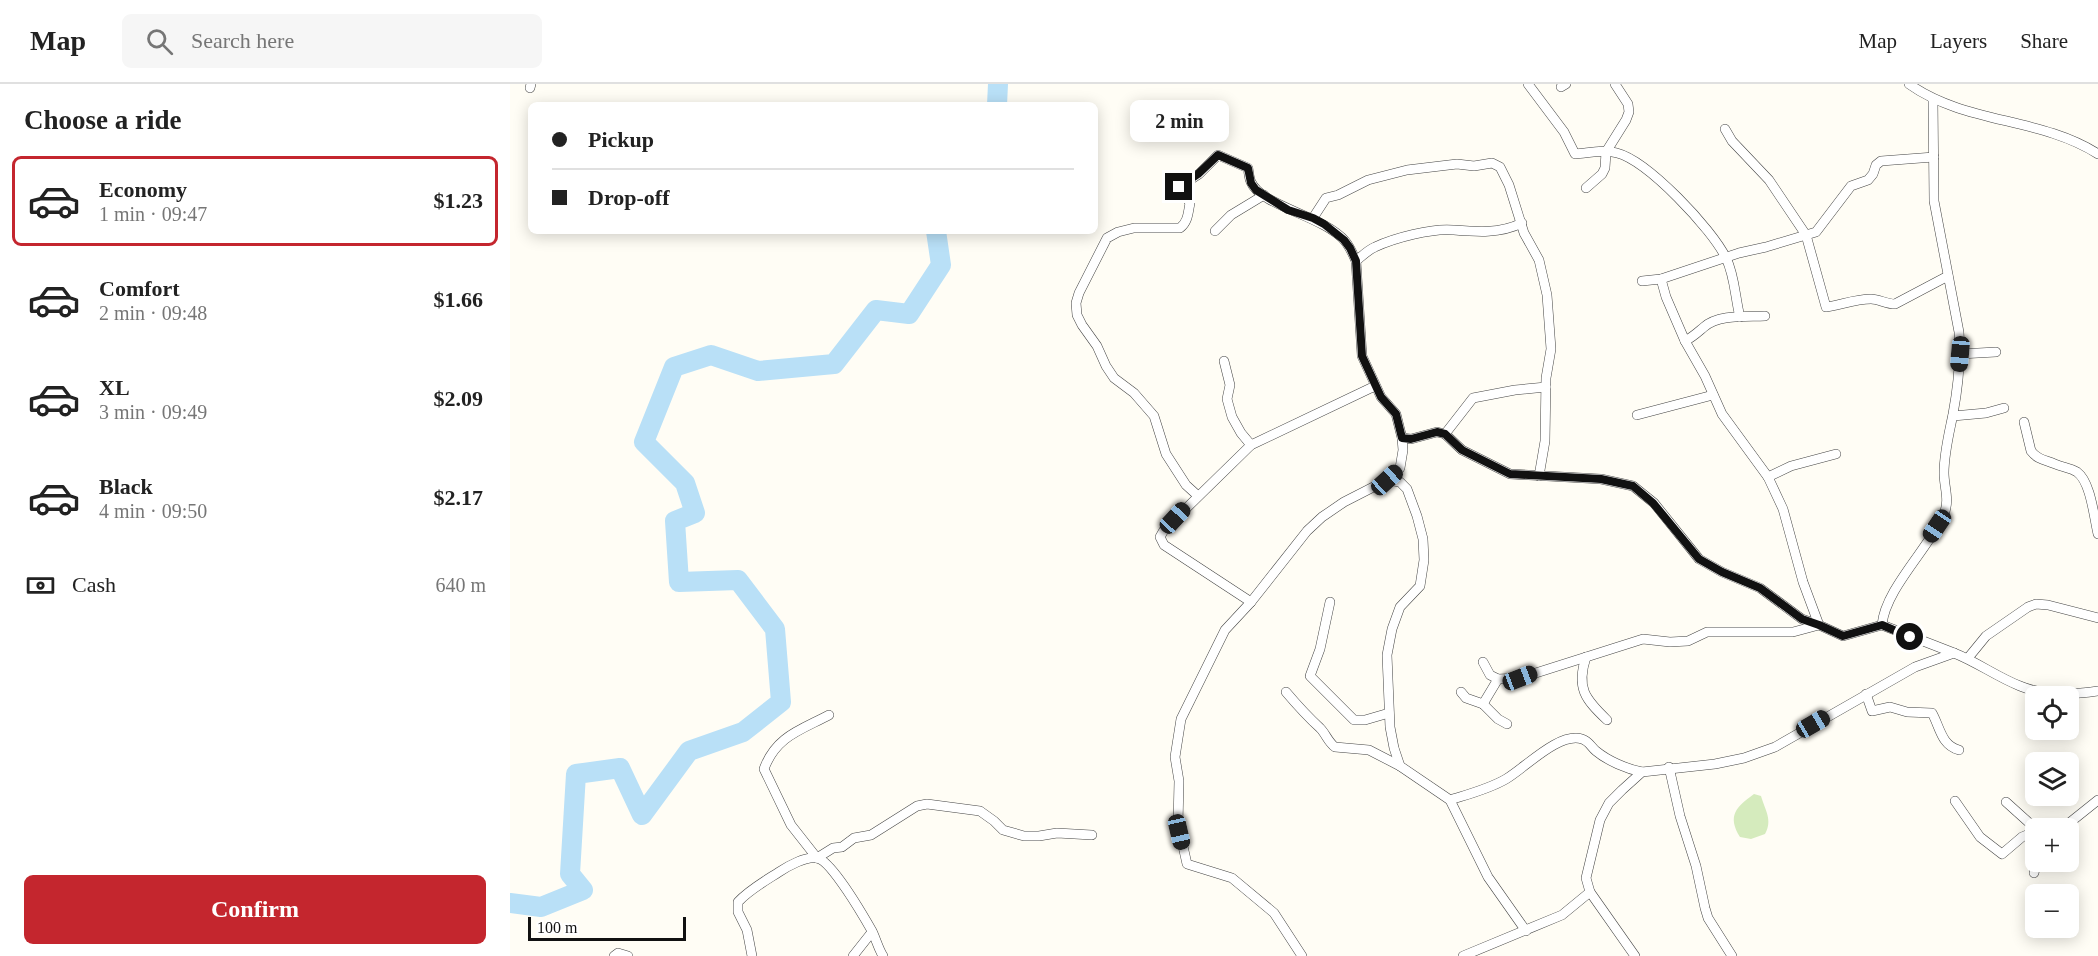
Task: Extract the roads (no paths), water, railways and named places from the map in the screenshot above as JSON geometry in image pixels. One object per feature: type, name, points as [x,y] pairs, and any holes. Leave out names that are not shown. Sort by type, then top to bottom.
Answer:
[{"type":"street","points":[[1528,84],[1539,102],[1564,132],[1575,154],[1618,153],[1632,160],[1655,177],[1704,227],[1726,258],[1740,317]]},
{"type":"street","points":[[1586,188],[1602,174],[1605,168],[1606,152],[1629,112],[1628,104],[1615,84]]},
{"type":"street","points":[[1909,84],[1933,100],[2046,131],[2098,154]]},
{"type":"street","points":[[1882,625],[1884,611],[1945,513],[1947,501],[1944,476],[1946,448],[1953,416],[1960,354],[1959,332],[1934,201],[1933,100]]},
{"type":"street","points":[[1725,129],[1732,141],[1769,180],[1806,235],[1826,307],[1868,299],[1895,304],[1948,276]]},
{"type":"street","points":[[1197,495],[1186,485],[1166,454],[1154,416],[1134,393],[1114,378],[1106,366],[1097,346],[1077,315],[1076,303],[1107,238],[1126,230],[1180,228],[1184,225],[1190,203],[1179,187],[1198,174],[1218,155],[1248,168],[1251,183],[1256,190],[1288,210],[1313,218],[1335,231],[1344,240],[1356,261],[1362,356],[1381,397],[1396,414],[1402,438],[1400,468],[1387,480],[1344,502],[1323,517],[1299,540],[1251,602],[1225,630],[1218,640],[1181,719],[1175,757],[1179,781],[1178,824],[1187,864],[1232,878],[1274,913],[1302,956]]},
{"type":"street","points":[[1642,281],[1661,279],[1691,267],[1806,235],[1818,229],[1851,186],[1868,180],[1876,165],[1881,161],[1934,157]]},
{"type":"street","points":[[1313,218],[1326,198],[1380,176],[1454,164],[1474,166],[1492,163],[1500,167],[1509,185],[1528,242],[1539,260],[1546,295],[1551,342],[1546,387],[1545,432],[1539,476]]},
{"type":"street","points":[[1215,231],[1231,215],[1264,195]]},
{"type":"street","points":[[1356,261],[1374,247],[1413,235],[1451,230],[1493,231],[1522,223]]},
{"type":"street","points":[[1661,279],[1666,297],[1685,341],[1705,376],[1722,414],[1768,477],[1783,509],[1803,582],[1819,625]]},
{"type":"street","points":[[1685,341],[1700,333],[1704,327],[1718,321],[1765,316]]},
{"type":"street","points":[[1960,354],[1996,352]]},
{"type":"street","points":[[1224,361],[1230,385],[1227,399],[1232,417],[1251,445]]},
{"type":"street","points":[[1251,602],[1164,545],[1160,537],[1164,530],[1197,495],[1251,445],[1375,386]]},
{"type":"street","points":[[1445,434],[1473,398],[1546,387]]},
{"type":"street","points":[[1637,415],[1713,395]]},
{"type":"street","points":[[1953,416],[1986,413],[2004,408]]},
{"type":"street","points":[[2024,422],[2031,451],[2039,459],[2076,472],[2083,479],[2098,534]]},
{"type":"street","points":[[1402,438],[1411,439],[1437,432],[1445,434],[1462,450],[1510,474],[1601,479],[1633,486],[1653,503],[1699,559],[1722,572],[1760,588],[1802,619],[1843,636],[1882,625],[1968,658],[2022,687],[2071,695],[2098,690]]},
{"type":"street","points":[[1768,477],[1791,466],[1836,454]]},
{"type":"street","points":[[1387,480],[1400,482],[1407,489],[1423,539],[1424,560],[1420,586],[1400,607],[1392,629],[1387,655],[1389,714],[1394,748],[1400,766]]},
{"type":"street","points":[[1330,602],[1320,649],[1310,676],[1354,720],[1365,720],[1389,714]]},
{"type":"street","points":[[1968,658],[1986,636],[2036,604],[2098,618]]},
{"type":"street","points":[[1483,662],[1490,675],[1498,679],[1520,678],[1642,639],[1688,641],[1707,632],[1793,632],[1819,625]]},
{"type":"street","points":[[1450,800],[1507,779],[1556,743],[1573,738],[1590,744],[1597,752],[1628,769],[1642,772],[1668,767],[1714,764],[1744,758],[1775,747],[1915,667],[1954,653]]},
{"type":"street","points":[[1586,657],[1581,674],[1582,687],[1591,703],[1607,720]]},
{"type":"street","points":[[1483,704],[1498,679]]},
{"type":"street","points":[[1286,692],[1322,729],[1330,744],[1335,747],[1369,750],[1400,766],[1450,800],[1488,877],[1526,931]]},
{"type":"street","points":[[1461,692],[1466,698],[1483,704],[1498,719],[1507,724]]},
{"type":"street","points":[[1866,694],[1872,711],[1890,706],[1907,712],[1932,713],[1940,735],[1952,748],[1959,750]]},
{"type":"street","points":[[817,858],[791,825],[764,769],[786,737],[829,715]]},
{"type":"street","points":[[1668,767],[1708,918],[1732,956]]},
{"type":"street","points":[[1635,956],[1590,892],[1586,878],[1600,820],[1609,803],[1642,772]]},
{"type":"street","points":[[2076,818],[2098,800]]},
{"type":"street","points":[[1955,801],[1980,837],[2002,854],[2025,836]]},
{"type":"street","points":[[2006,802],[2025,820]]},
{"type":"street","points":[[817,858],[833,848],[842,847],[854,838],[871,835],[917,806],[927,804],[980,811],[1003,830],[1024,836],[1057,833],[1092,835]]},
{"type":"street","points":[[752,956],[747,930],[738,912],[738,902],[744,895],[781,871],[810,858],[817,858],[828,865],[848,891],[883,956]]},
{"type":"street","points":[[1463,956],[1562,915],[1590,892]]},
{"type":"street","points":[[853,956],[872,932]]},
{"type":"street","points":[[614,956],[618,953],[628,956]]},
{"type":"waterway","points":[[997,102],[998,84]]},
{"type":"waterway","points":[[510,903],[541,907],[583,890],[570,874],[576,774],[620,768],[642,815],[689,751],[743,732],[781,702],[775,629],[738,580],[679,582],[675,521],[695,513],[685,483],[644,442],[674,367],[711,355],[758,371],[834,364],[876,310],[909,314],[941,265],[936,234]]}]
